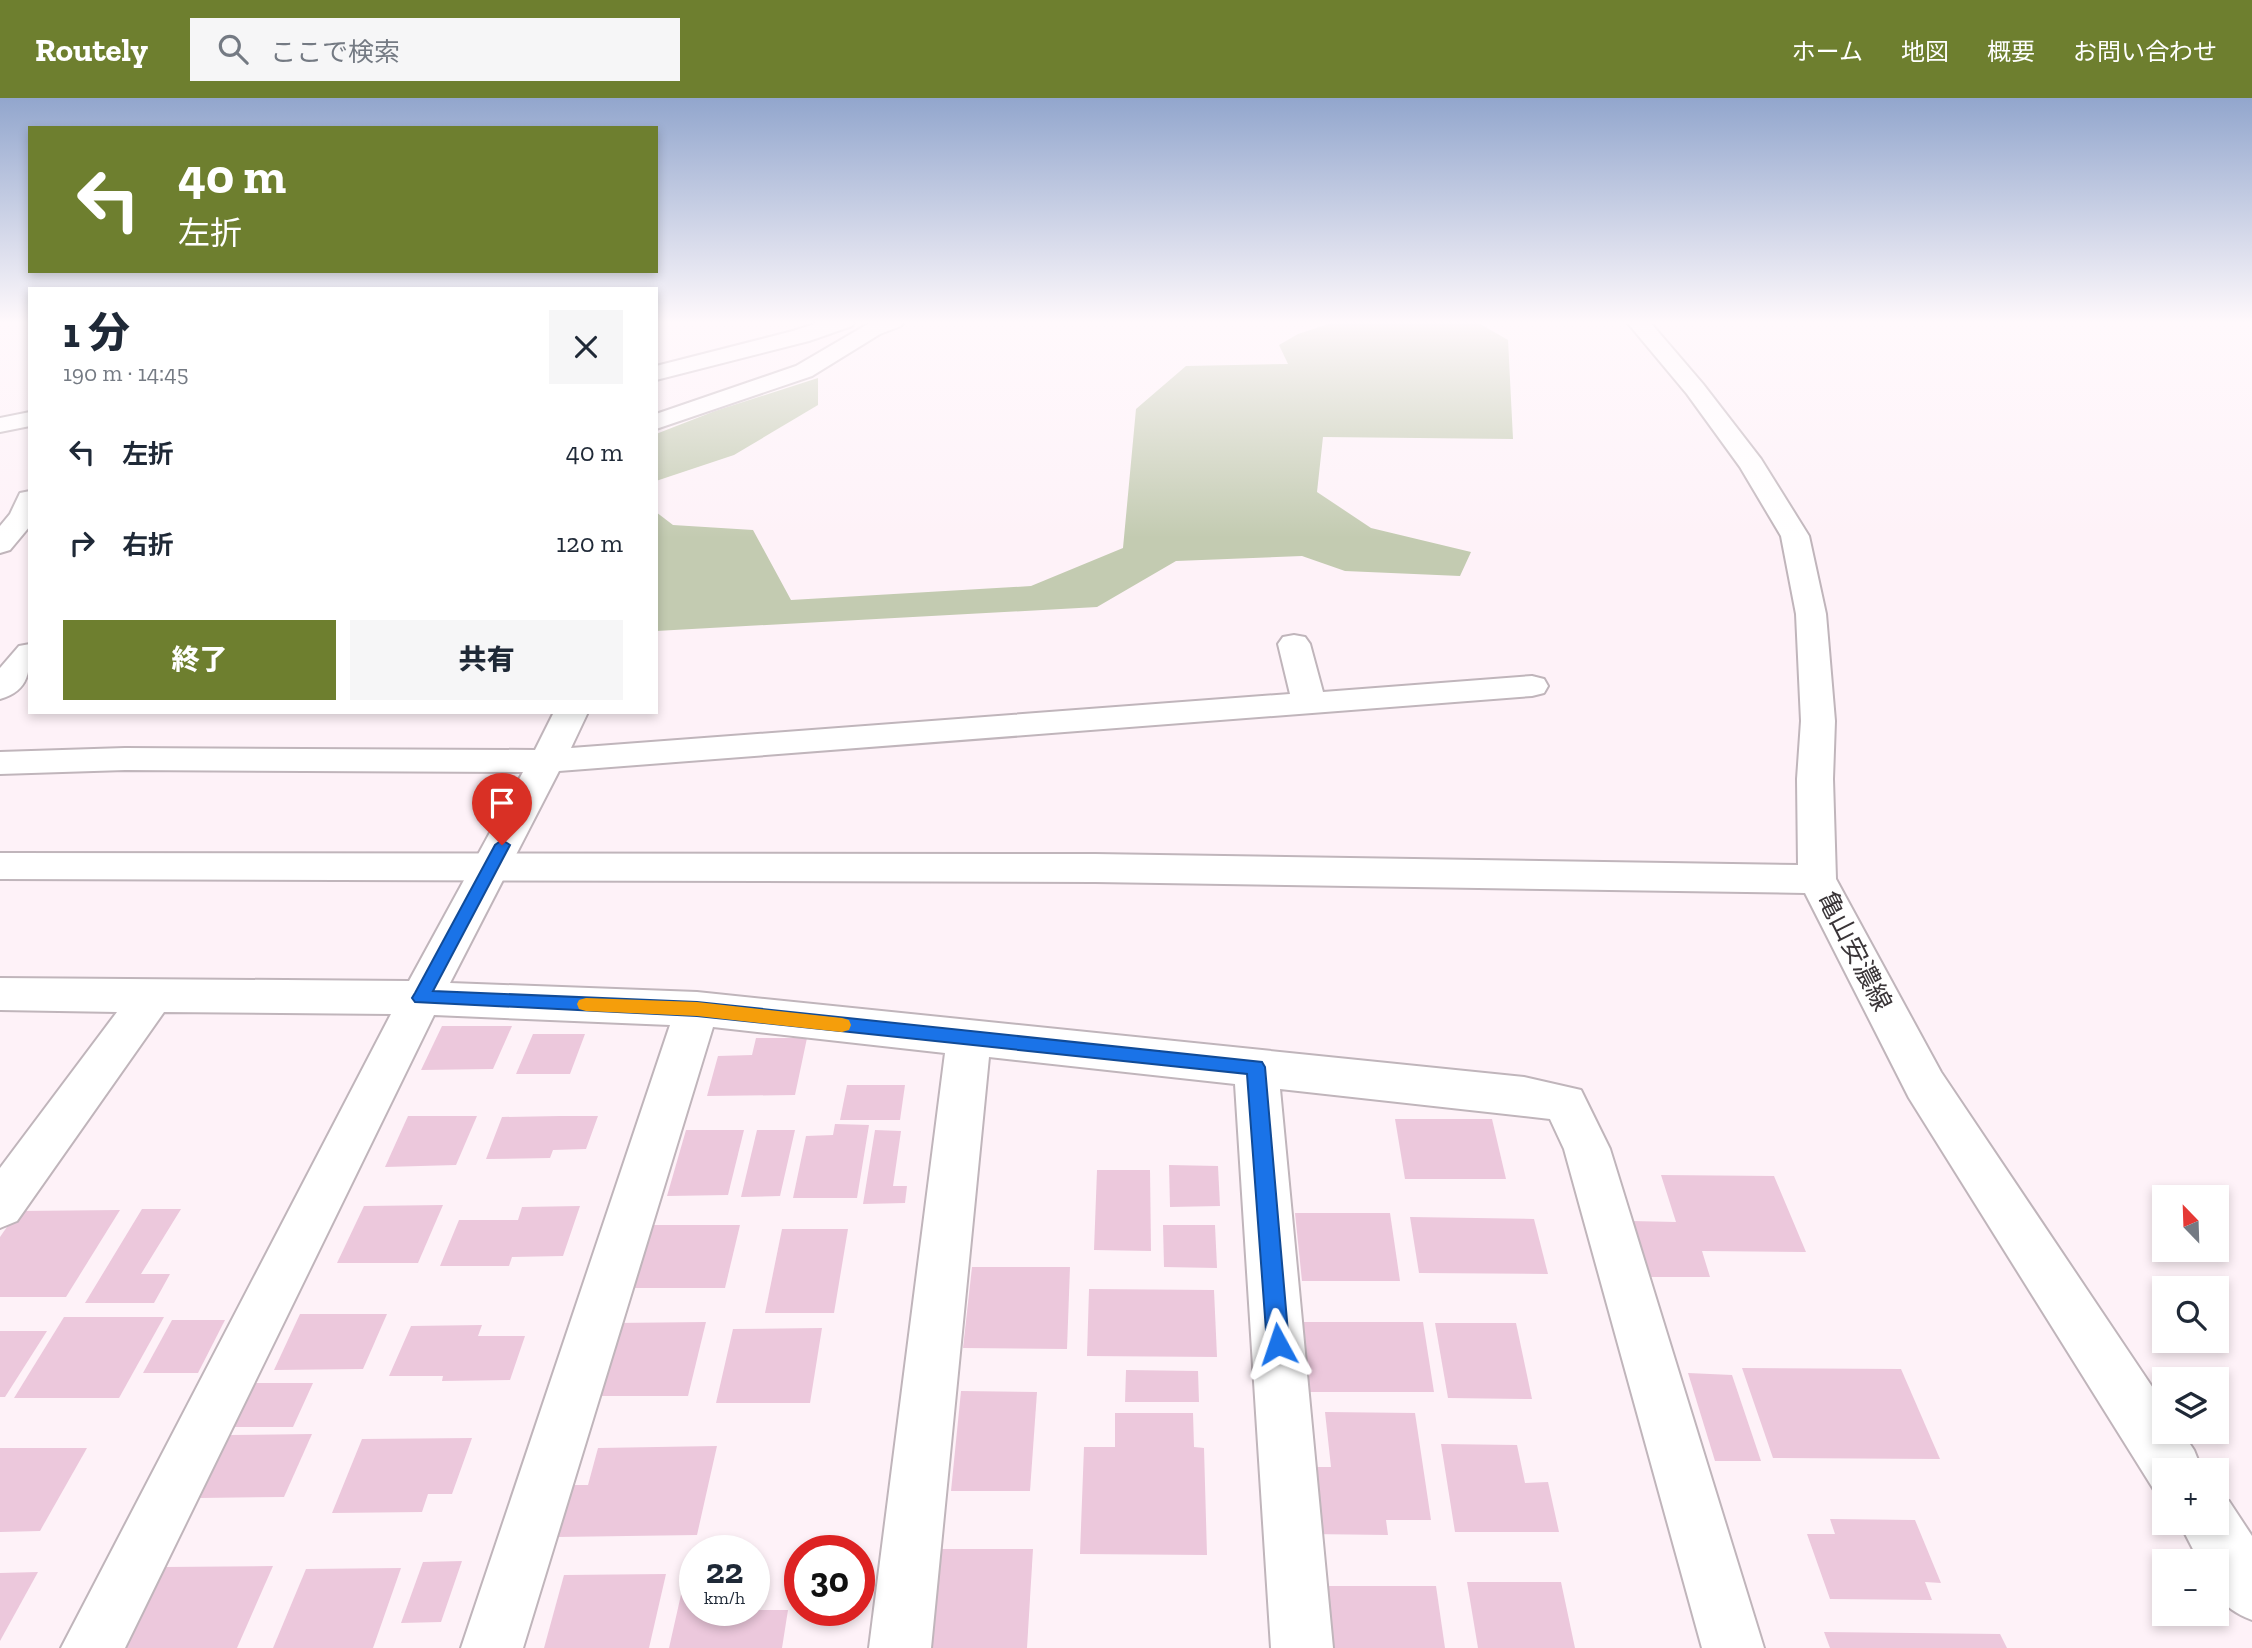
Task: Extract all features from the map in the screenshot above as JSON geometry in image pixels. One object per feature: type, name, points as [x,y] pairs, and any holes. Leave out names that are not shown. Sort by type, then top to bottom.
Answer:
[{"type":"street","points":[[658,421],[739,393]]},
{"type":"street","name":"亀山安濃線","points":[[1698,393],[1776,501],[1795,536],[1804,571],[1811,614],[1818,721],[1815,779],[1817,879],[1925,1085],[2166,1458]]},
{"type":"street","points":[[0,425],[28,425]]},
{"type":"street","points":[[0,544],[23,516],[28,504]]},
{"type":"street","points":[[0,639],[28,637]]},
{"type":"street","points":[[1294,644],[1310,702]]},
{"type":"street","points":[[0,689],[28,655]]},
{"type":"street","points":[[0,763],[125,760],[547,761],[1532,685]]},
{"type":"street","points":[[92,1648],[421,998],[570,714]]},
{"type":"street","points":[[0,866],[1095,868],[1817,879]]},
{"type":"street","points":[[0,994],[421,998],[697,1009],[1524,1096],[1565,1103],[1587,1149],[1733,1648]]},
{"type":"street","points":[[0,1206],[153,996]]},
{"type":"street","points":[[492,1648],[697,1009]]},
{"type":"street","points":[[900,1648],[969,1039]]},
{"type":"street","points":[[1256,1067],[1302,1648]]},
{"type":"street","points":[[2216,1535],[2252,1590]]},
{"type":"green space","points":[[770,393],[818,393],[818,405],[734,455],[658,480],[658,433]]},
{"type":"green space","points":[[1154,393],[1511,393],[1513,439],[1323,437],[1317,492],[1371,528],[1471,552],[1460,576],[1345,571],[1302,556],[1176,561],[1097,607],[658,631],[658,514],[673,525],[753,530],[791,600],[1031,586],[1123,548],[1136,409]]},
{"type":"building","points":[[442,1026],[512,1026],[493,1069],[421,1070]]},
{"type":"building","points":[[533,1034],[585,1034],[570,1074],[516,1074]]},
{"type":"building","points":[[756,1038],[807,1038],[795,1095],[707,1096],[718,1056],[752,1055]]},
{"type":"building","points":[[847,1085],[905,1085],[900,1120],[840,1120]]},
{"type":"building","points":[[408,1116],[477,1116],[456,1165],[385,1167]]},
{"type":"building","points":[[598,1116],[586,1149],[553,1150],[550,1158],[486,1159],[502,1117]]},
{"type":"building","points":[[1395,1119],[1492,1119],[1506,1179],[1405,1179]]},
{"type":"building","points":[[835,1124],[869,1125],[857,1198],[793,1198],[806,1136],[833,1135]]},
{"type":"building","points":[[686,1130],[744,1130],[728,1195],[667,1196]]},
{"type":"building","points":[[757,1130],[795,1130],[780,1196],[741,1197]]},
{"type":"building","points":[[875,1130],[901,1131],[893,1186],[907,1186],[905,1203],[863,1204]]},
{"type":"building","points":[[1169,1165],[1218,1166],[1220,1206],[1170,1207]]},
{"type":"building","points":[[1097,1170],[1150,1170],[1151,1251],[1094,1250]]},
{"type":"building","points":[[1661,1175],[1774,1176],[1806,1252],[1702,1251],[1710,1277],[1648,1277],[1631,1221],[1676,1222]]},
{"type":"building","points":[[443,1205],[418,1263],[337,1263],[364,1206]]},
{"type":"building","points":[[580,1206],[563,1256],[512,1257],[509,1266],[440,1266],[459,1220],[518,1220],[522,1207]]},
{"type":"building","points":[[142,1209],[181,1209],[141,1274],[170,1274],[154,1303],[85,1303]]},
{"type":"building","points":[[120,1210],[66,1297],[0,1297],[0,1237],[18,1211]]},
{"type":"building","points":[[1295,1213],[1390,1213],[1400,1281],[1302,1281]]},
{"type":"building","points":[[1410,1217],[1534,1219],[1548,1274],[1419,1273]]},
{"type":"building","points":[[648,1225],[740,1225],[725,1288],[629,1288]]},
{"type":"building","points":[[1163,1225],[1215,1225],[1217,1268],[1164,1267]]},
{"type":"building","points":[[782,1229],[848,1229],[834,1313],[765,1313]]},
{"type":"building","points":[[972,1267],[1070,1267],[1067,1349],[963,1348]]},
{"type":"building","points":[[1089,1289],[1214,1290],[1217,1357],[1087,1356]]},
{"type":"building","points":[[300,1314],[387,1314],[363,1369],[274,1370]]},
{"type":"building","points":[[64,1317],[164,1317],[119,1398],[14,1398]]},
{"type":"building","points":[[172,1320],[225,1320],[198,1373],[143,1373]]},
{"type":"building","points":[[706,1322],[688,1396],[592,1396],[613,1323]]},
{"type":"building","points":[[1302,1322],[1423,1322],[1434,1392],[1309,1392]]},
{"type":"building","points":[[1435,1323],[1516,1323],[1532,1399],[1448,1398]]},
{"type":"building","points":[[482,1325],[478,1336],[525,1336],[510,1380],[442,1381],[443,1376],[389,1376],[411,1326]]},
{"type":"building","points":[[822,1328],[810,1403],[716,1403],[733,1329]]},
{"type":"building","points":[[0,1331],[47,1331],[5,1397],[0,1397]]},
{"type":"building","points":[[1742,1368],[1901,1369],[1940,1459],[1773,1458]]},
{"type":"building","points":[[1126,1370],[1198,1371],[1199,1402],[1125,1402]]},
{"type":"building","points":[[1688,1373],[1732,1375],[1761,1461],[1715,1461]]},
{"type":"building","points":[[250,1383],[313,1383],[293,1427],[228,1427]]},
{"type":"building","points":[[961,1391],[1037,1392],[1030,1491],[951,1491]]},
{"type":"building","points":[[1325,1412],[1415,1413],[1431,1520],[1386,1520],[1388,1535],[1309,1534],[1304,1467],[1331,1467]]},
{"type":"building","points":[[1115,1413],[1193,1413],[1194,1447],[1204,1448],[1207,1555],[1080,1554],[1084,1447],[1115,1447]]},
{"type":"building","points":[[312,1434],[284,1497],[200,1498],[230,1435]]},
{"type":"building","points":[[472,1438],[452,1494],[428,1494],[422,1512],[332,1513],[362,1439]]},
{"type":"building","points":[[1441,1444],[1517,1445],[1525,1483],[1548,1482],[1559,1532],[1455,1532]]},
{"type":"building","points":[[717,1446],[697,1535],[557,1537],[572,1485],[588,1485],[598,1448]]},
{"type":"building","points":[[0,1448],[87,1448],[40,1531],[0,1532]]},
{"type":"building","points":[[1830,1519],[1915,1520],[1941,1583],[1925,1582],[1932,1600],[1830,1599],[1807,1534],[1835,1534]]},
{"type":"building","points":[[940,1549],[1033,1549],[1027,1648],[930,1648]]},
{"type":"building","points":[[462,1561],[441,1622],[401,1623],[423,1562]]},
{"type":"building","points":[[273,1566],[237,1648],[126,1648],[165,1567]]},
{"type":"building","points":[[401,1568],[373,1648],[273,1648],[306,1569]]},
{"type":"building","points":[[38,1572],[0,1641],[0,1573]]},
{"type":"building","points":[[666,1574],[649,1648],[544,1648],[564,1575]]},
{"type":"building","points":[[1467,1582],[1561,1582],[1575,1648],[1478,1648]]},
{"type":"building","points":[[1313,1586],[1436,1586],[1445,1648],[1319,1648]]},
{"type":"building","points":[[679,1604],[679,1626],[770,1626],[770,1610],[784,1610],[785,1626],[782,1648],[669,1648]]},
{"type":"building","points":[[1824,1632],[2000,1634],[2007,1648],[1830,1648]]},
{"type":"slow traffic","points":[[586,1004],[697,1009],[842,1025]]},
{"type":"route","points":[[502,845],[421,998],[697,1009],[1256,1067],[1278,1344]]}]
